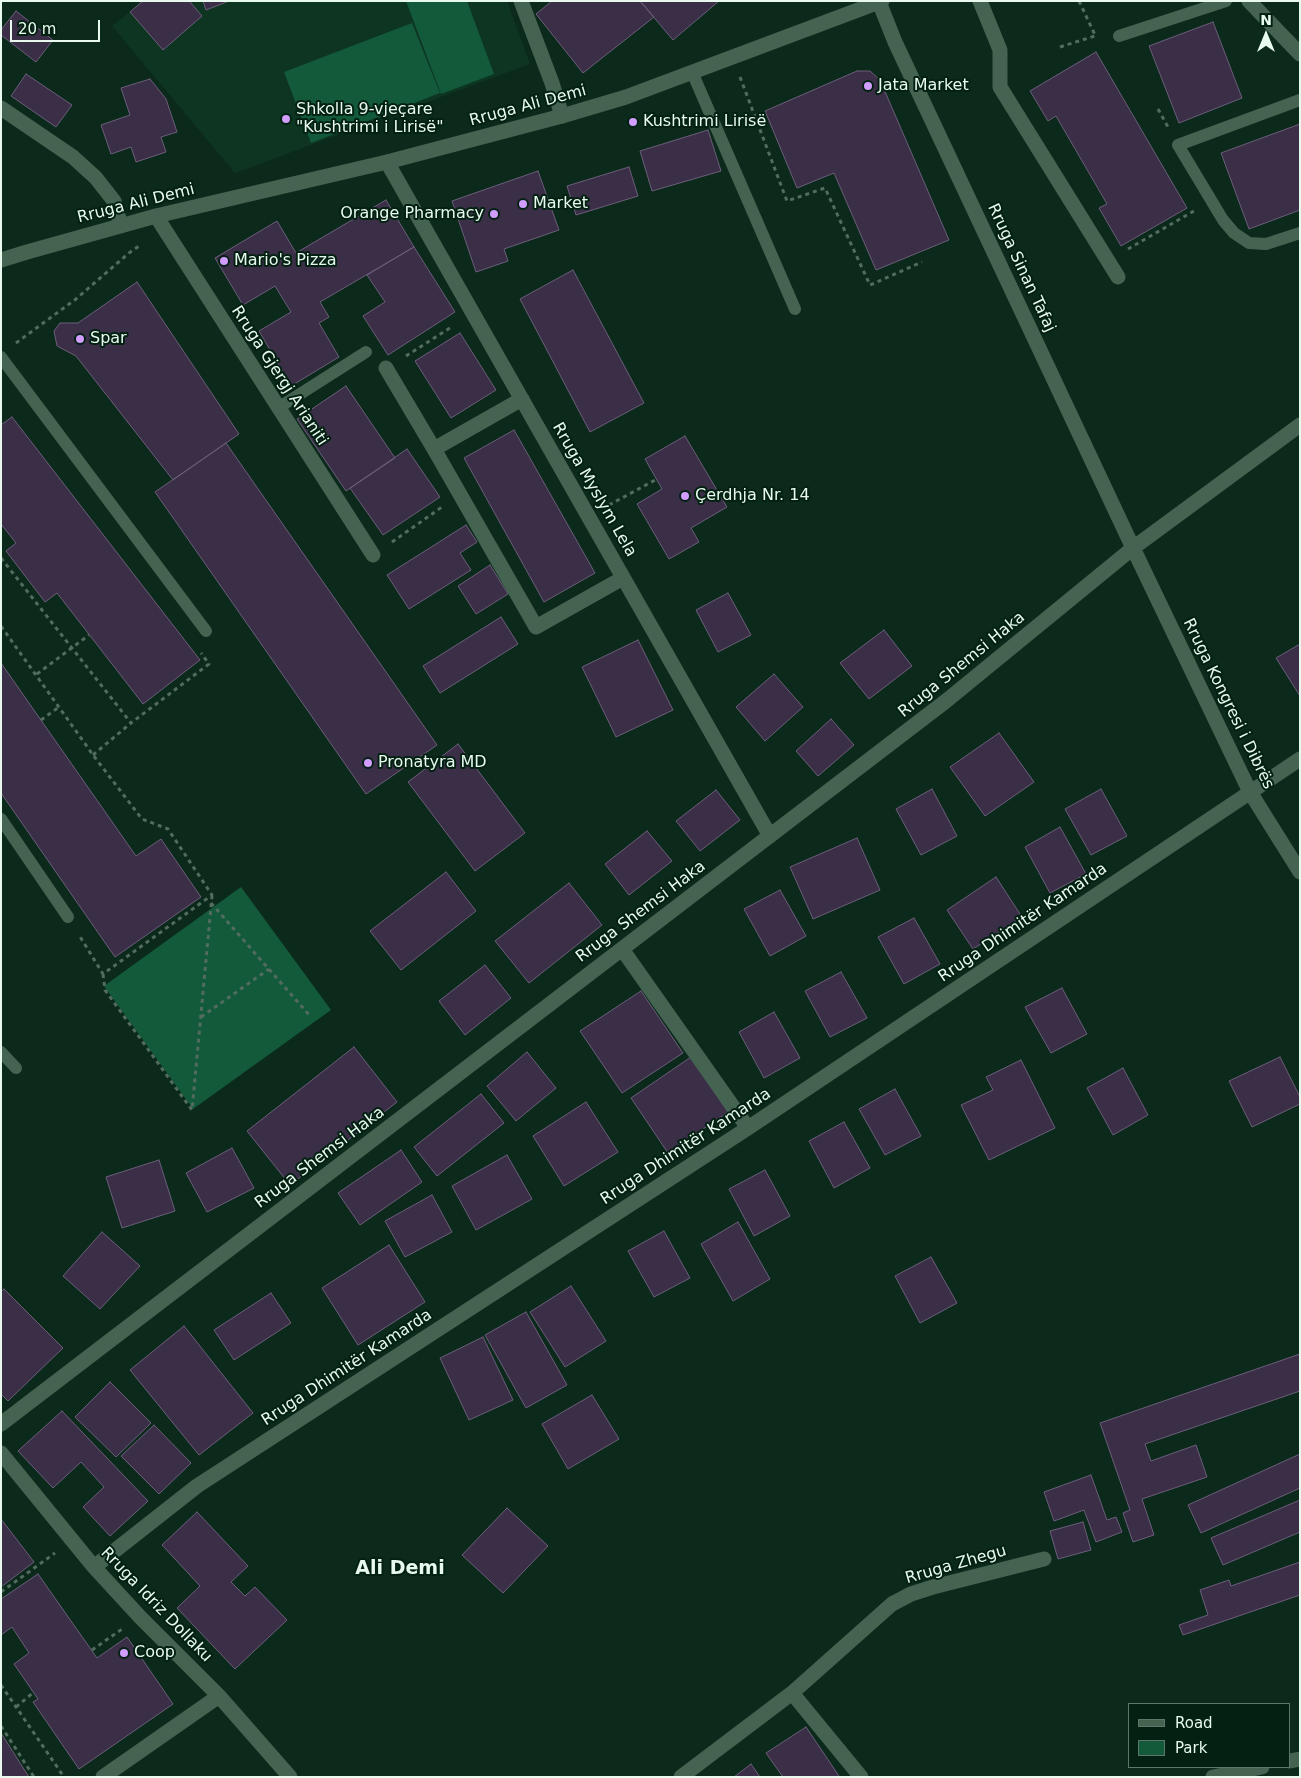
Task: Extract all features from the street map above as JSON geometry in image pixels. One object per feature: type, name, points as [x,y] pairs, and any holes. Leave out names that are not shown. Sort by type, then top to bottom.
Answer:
[{"type":"street","points":[[521,1],[552,83],[562,116]]},
{"type":"street","points":[[980,1],[1000,50],[1000,87],[1118,278]]},
{"type":"street","points":[[1249,1],[1300,54]]},
{"type":"street","name":"Rruga Ali Demi","points":[[1,260],[156,216],[387,162],[562,116],[626,97],[880,2]]},
{"type":"street","name":"Rruga Sinan Tafaj","points":[[880,2],[895,42],[1133,548]]},
{"type":"street","points":[[1,108],[73,157],[96,178],[114,201],[121,226]]},
{"type":"street","name":"Rruga Myslym Lela","points":[[387,162],[770,836]]},
{"type":"street","name":"Rruga Gjergj Arianiti","points":[[156,216],[373,555]]},
{"type":"street","points":[[386,368],[536,627],[623,578]]},
{"type":"street","points":[[434,449],[522,399]]},
{"type":"street","name":"Rruga Shemsi Haka","points":[[1,1424],[946,701],[1133,548],[1300,425]]},
{"type":"street","name":"Rruga Kongresi i Dibrës","points":[[1133,548],[1250,792],[1300,872]]},
{"type":"street","name":"Rruga Dhimitër Kamarda","points":[[94,1567],[197,1486],[748,1128],[1300,759]]},
{"type":"street","points":[[622,949],[748,1128]]},
{"type":"street","name":"Rruga Idriz Dollaku","points":[[1,1453],[94,1567],[140,1617],[219,1696],[290,1777]]},
{"type":"street","name":"Rruga Zhegu","points":[[681,1777],[792,1693],[898,1600],[933,1587],[1044,1559]]},
{"type":"street","points":[[792,1693],[861,1777]]},
{"type":"street","points":[[103,1777],[219,1696]]},
{"type":"street","points":[[1213,1777],[1257,1768]]},
{"type":"lane","points":[[1119,36],[1226,1]]},
{"type":"lane","points":[[692,72],[795,309]]},
{"type":"lane","points":[[1300,100],[1178,145],[1223,220],[1234,233],[1249,243],[1266,244],[1300,233]]},
{"type":"lane","points":[[278,408],[366,352]]},
{"type":"lane","points":[[1,357],[206,630]]},
{"type":"lane","points":[[1,819],[68,917]]},
{"type":"lane","points":[[1,1052],[16,1068]]},
{"type":"path","points":[[1079,1],[1095,35]]},
{"type":"path","points":[[1060,47],[1095,35],[1119,36]]},
{"type":"path","points":[[732,57],[787,201],[825,188],[870,285],[922,262]]},
{"type":"path","points":[[1108,262],[1212,201]]},
{"type":"path","points":[[31,332],[76,299],[129,252],[164,230]]},
{"type":"path","points":[[386,368],[473,314]]},
{"type":"path","points":[[589,517],[656,479]]},
{"type":"path","points":[[373,555],[460,494]]},
{"type":"path","points":[[1,558],[131,723]]},
{"type":"path","points":[[1,626],[93,755],[142,819],[168,829],[212,895],[192,1110],[105,990],[103,974],[68,917]]},
{"type":"path","points":[[37,674],[88,634]]},
{"type":"path","points":[[93,755],[131,723],[209,664],[199,650]]},
{"type":"path","points":[[42,720],[59,707]]},
{"type":"path","points":[[103,974],[212,895]]},
{"type":"path","points":[[211,903],[310,1016]]},
{"type":"path","points":[[200,1017],[269,969]]},
{"type":"path","points":[[1,1592],[72,1541]]},
{"type":"path","points":[[92,1650],[140,1617]]},
{"type":"path","points":[[1,1685],[64,1777]]},
{"type":"path","points":[[16,1707],[34,1692]]},
{"type":"path","points":[[1,1726],[34,1777]]},
{"type":"shaded area","name":"Shkolla 9-vjeçare \"Kushtrimi i Lirisë\"","points":[[143,1],[507,1],[530,64],[235,173],[112,26]]},
{"type":"green space","points":[[406,1],[467,1],[494,74],[441,94]]},
{"type":"green space","points":[[412,23],[440,93],[311,143],[284,72]]},
{"type":"green space","points":[[241,887],[331,1010],[193,1109],[104,986]]},
{"type":"building","points":[[143,1],[193,1],[190,2],[202,16],[163,50],[130,12]]},
{"type":"building","points":[[203,1],[229,1],[206,10]]},
{"type":"building","points":[[552,1],[640,1],[654,17],[583,73],[536,14]]},
{"type":"building","points":[[640,1],[719,1],[673,40]]},
{"type":"building","points":[[16,11],[53,40],[36,62],[1,35],[1,30]]},
{"type":"building","points":[[1213,22],[1242,98],[1179,123],[1149,46]]},
{"type":"building","points":[[1096,52],[1187,208],[1121,246],[1099,208],[1107,204],[1056,116],[1048,121],[1030,91]]},
{"type":"building","points":[[857,71],[870,71],[880,80],[949,240],[876,270],[834,173],[797,188],[765,111]]},
{"type":"building","points":[[26,74],[72,105],[56,127],[11,96]]},
{"type":"building","points":[[150,79],[166,99],[177,132],[161,137],[166,152],[136,162],[131,147],[111,154],[101,125],[130,115],[121,88]]},
{"type":"building","points":[[1300,124],[1300,210],[1249,229],[1221,153]]},
{"type":"building","points":[[708,130],[721,171],[652,191],[640,151]]},
{"type":"building","points":[[629,167],[638,196],[576,215],[567,186]]},
{"type":"building","points":[[538,171],[559,230],[504,249],[508,261],[476,272],[452,201]]},
{"type":"building","points":[[386,200],[414,247],[320,302],[329,317],[319,323],[339,357],[291,386],[259,331],[291,312],[275,286],[243,305],[215,258],[277,221],[296,253]]},
{"type":"building","points":[[414,247],[455,312],[388,355],[363,316],[385,302],[367,275]]},
{"type":"building","points":[[573,270],[644,403],[590,432],[520,299]]},
{"type":"building","points":[[137,282],[239,434],[173,480],[76,356],[57,346],[54,331],[60,323],[78,323]]},
{"type":"building","points":[[460,333],[496,390],[451,418],[415,361]]},
{"type":"building","points":[[346,386],[395,458],[346,491],[297,419]]},
{"type":"building","points":[[12,417],[200,660],[143,704],[57,593],[45,602],[6,551],[16,543],[1,524],[1,425]]},
{"type":"building","points":[[514,430],[595,573],[544,602],[464,458]]},
{"type":"building","name":"Çerdhja Nr. 14","points":[[685,436],[727,507],[691,528],[699,542],[669,559],[637,504],[662,489],[645,459]]},
{"type":"building","points":[[226,443],[437,745],[366,794],[155,492]]},
{"type":"building","points":[[407,449],[440,497],[383,535],[350,488]]},
{"type":"building","points":[[466,525],[477,542],[460,553],[471,570],[409,609],[387,575]]},
{"type":"building","points":[[490,565],[508,594],[476,614],[458,586]]},
{"type":"building","points":[[728,593],[751,635],[718,652],[696,610]]},
{"type":"building","points":[[501,617],[518,644],[440,693],[423,666]]},
{"type":"building","points":[[884,630],[912,666],[869,699],[840,663]]},
{"type":"building","points":[[638,640],[673,710],[616,737],[582,667]]},
{"type":"building","points":[[1300,644],[1300,696],[1276,658]]},
{"type":"building","points":[[1,663],[136,856],[161,839],[201,897],[115,957],[1,793]]},
{"type":"building","points":[[774,674],[803,707],[765,741],[736,707]]},
{"type":"building","points":[[831,719],[854,745],[818,776],[796,751]]},
{"type":"building","points":[[999,733],[1034,782],[985,816],[950,767]]},
{"type":"building","points":[[458,744],[525,833],[475,871],[408,782]]},
{"type":"building","points":[[932,789],[957,836],[921,855],[896,809]]},
{"type":"building","points":[[1101,789],[1127,836],[1091,855],[1065,809]]},
{"type":"building","points":[[716,790],[740,820],[700,851],[676,821]]},
{"type":"building","points":[[1060,827],[1086,874],[1050,893],[1025,847]]},
{"type":"building","points":[[647,831],[672,861],[629,895],[605,864]]},
{"type":"building","points":[[857,838],[880,890],[813,919],[790,867]]},
{"type":"building","points":[[446,872],[476,911],[401,970],[370,931]]},
{"type":"building","points":[[996,877],[1022,917],[973,949],[947,910]]},
{"type":"building","points":[[569,883],[602,925],[529,983],[495,941]]},
{"type":"building","points":[[780,890],[806,936],[770,956],[744,909]]},
{"type":"building","points":[[914,918],[940,964],[904,984],[878,937]]},
{"type":"building","points":[[485,965],[511,998],[465,1035],[439,1001]]},
{"type":"building","points":[[841,972],[867,1018],[830,1037],[805,991]]},
{"type":"building","points":[[1062,988],[1087,1034],[1051,1053],[1025,1007]]},
{"type":"building","points":[[641,991],[683,1053],[622,1093],[580,1031]]},
{"type":"building","points":[[774,1012],[800,1058],[764,1078],[739,1032]]},
{"type":"building","points":[[354,1047],[397,1102],[290,1185],[247,1131]]},
{"type":"building","points":[[527,1052],[556,1088],[516,1121],[487,1086]]},
{"type":"building","points":[[691,1057],[728,1112],[668,1153],[631,1098]]},
{"type":"building","points":[[1280,1057],[1300,1097],[1300,1104],[1252,1127],[1229,1081]]},
{"type":"building","points":[[1021,1060],[1055,1128],[989,1160],[961,1105],[993,1090],[986,1077]]},
{"type":"building","points":[[1123,1068],[1148,1115],[1113,1135],[1087,1088]]},
{"type":"building","points":[[895,1089],[921,1136],[885,1155],[859,1109]]},
{"type":"building","points":[[481,1094],[504,1123],[437,1176],[414,1147]]},
{"type":"building","points":[[586,1102],[618,1152],[564,1186],[533,1136]]},
{"type":"building","points":[[844,1122],[870,1168],[834,1188],[809,1141]]},
{"type":"building","points":[[232,1148],[254,1188],[207,1212],[186,1173]]},
{"type":"building","points":[[401,1150],[422,1182],[360,1225],[338,1193]]},
{"type":"building","points":[[507,1155],[532,1199],[476,1230],[452,1186]]},
{"type":"building","points":[[159,1160],[175,1211],[122,1228],[106,1177]]},
{"type":"building","points":[[765,1170],[790,1216],[754,1236],[729,1189]]},
{"type":"building","points":[[432,1195],[452,1232],[405,1257],[385,1221]]},
{"type":"building","points":[[738,1222],[770,1279],[733,1301],[701,1244]]},
{"type":"building","points":[[664,1231],[690,1278],[654,1297],[628,1251]]},
{"type":"building","points":[[102,1232],[140,1266],[100,1309],[63,1276]]},
{"type":"building","points":[[389,1245],[425,1302],[358,1345],[322,1288]]},
{"type":"building","points":[[931,1257],[957,1303],[920,1323],[895,1276]]},
{"type":"building","points":[[571,1286],[606,1341],[565,1367],[530,1312]]},
{"type":"building","points":[[4,1289],[63,1348],[8,1401],[1,1394],[1,1292]]},
{"type":"building","points":[[271,1293],[291,1323],[234,1360],[214,1330]]},
{"type":"building","points":[[526,1312],[567,1385],[526,1408],[485,1335]]},
{"type":"building","points":[[184,1326],[253,1413],[199,1455],[130,1370]]},
{"type":"building","points":[[483,1337],[513,1400],[469,1420],[440,1358]]},
{"type":"building","points":[[1300,1354],[1300,1391],[1145,1444],[1151,1461],[1196,1445],[1207,1477],[1142,1499],[1154,1535],[1133,1542],[1123,1513],[1130,1510],[1100,1423]]},
{"type":"building","points":[[110,1382],[151,1423],[116,1457],[75,1417]]},
{"type":"building","points":[[592,1395],[619,1439],[568,1469],[542,1424]]},
{"type":"building","points":[[62,1411],[148,1501],[110,1536],[83,1507],[104,1487],[81,1462],[53,1488],[18,1451]]},
{"type":"building","points":[[154,1425],[191,1463],[159,1494],[121,1456]]},
{"type":"building","points":[[1300,1454],[1300,1488],[1201,1533],[1188,1505]]},
{"type":"building","points":[[1091,1475],[1107,1520],[1116,1517],[1122,1532],[1096,1542],[1084,1510],[1054,1521],[1044,1492]]},
{"type":"building","points":[[1300,1500],[1300,1532],[1223,1565],[1211,1538]]},
{"type":"building","points":[[507,1508],[548,1546],[503,1593],[462,1555]]},
{"type":"building","points":[[197,1512],[248,1566],[231,1582],[245,1596],[255,1587],[287,1620],[235,1669],[177,1608],[200,1586],[162,1545]]},
{"type":"building","points":[[1,1519],[34,1562],[1,1587]]},
{"type":"building","points":[[1083,1522],[1091,1550],[1058,1559],[1050,1531]]},
{"type":"building","points":[[1300,1562],[1300,1595],[1183,1635],[1179,1625],[1208,1615],[1200,1590],[1229,1580],[1231,1586]]},
{"type":"building","points":[[38,1574],[97,1658],[127,1637],[173,1704],[79,1769],[33,1702],[38,1699],[14,1664],[29,1653],[12,1627],[1,1635],[1,1599]]},
{"type":"building","points":[[806,1727],[839,1776],[783,1777],[766,1753]]},
{"type":"building","points":[[1,1733],[29,1777],[1,1777]]},
{"type":"building","points":[[751,1764],[760,1777],[734,1777]]},
{"type":"place","name":"Jata Market","points":[[868,86]]},
{"type":"place","name":"Shkolla 9-vjeçare \"Kushtrimi i Lirisë\"","points":[[286,119]]},
{"type":"place","name":"Kushtrimi Lirisë","points":[[633,122]]},
{"type":"place","name":"Market","points":[[523,204]]},
{"type":"place","name":"Orange Pharmacy","points":[[494,214]]},
{"type":"place","name":"Mario's Pizza","points":[[224,261]]},
{"type":"place","name":"Spar","points":[[80,339]]},
{"type":"place","name":"Çerdhja Nr. 14","points":[[685,496]]},
{"type":"place","name":"Pronatyra MD","points":[[368,763]]},
{"type":"place","name":"Coop","points":[[124,1653]]},
{"type":"district","name":"Ali Demi","points":[[400,1569]]}]
